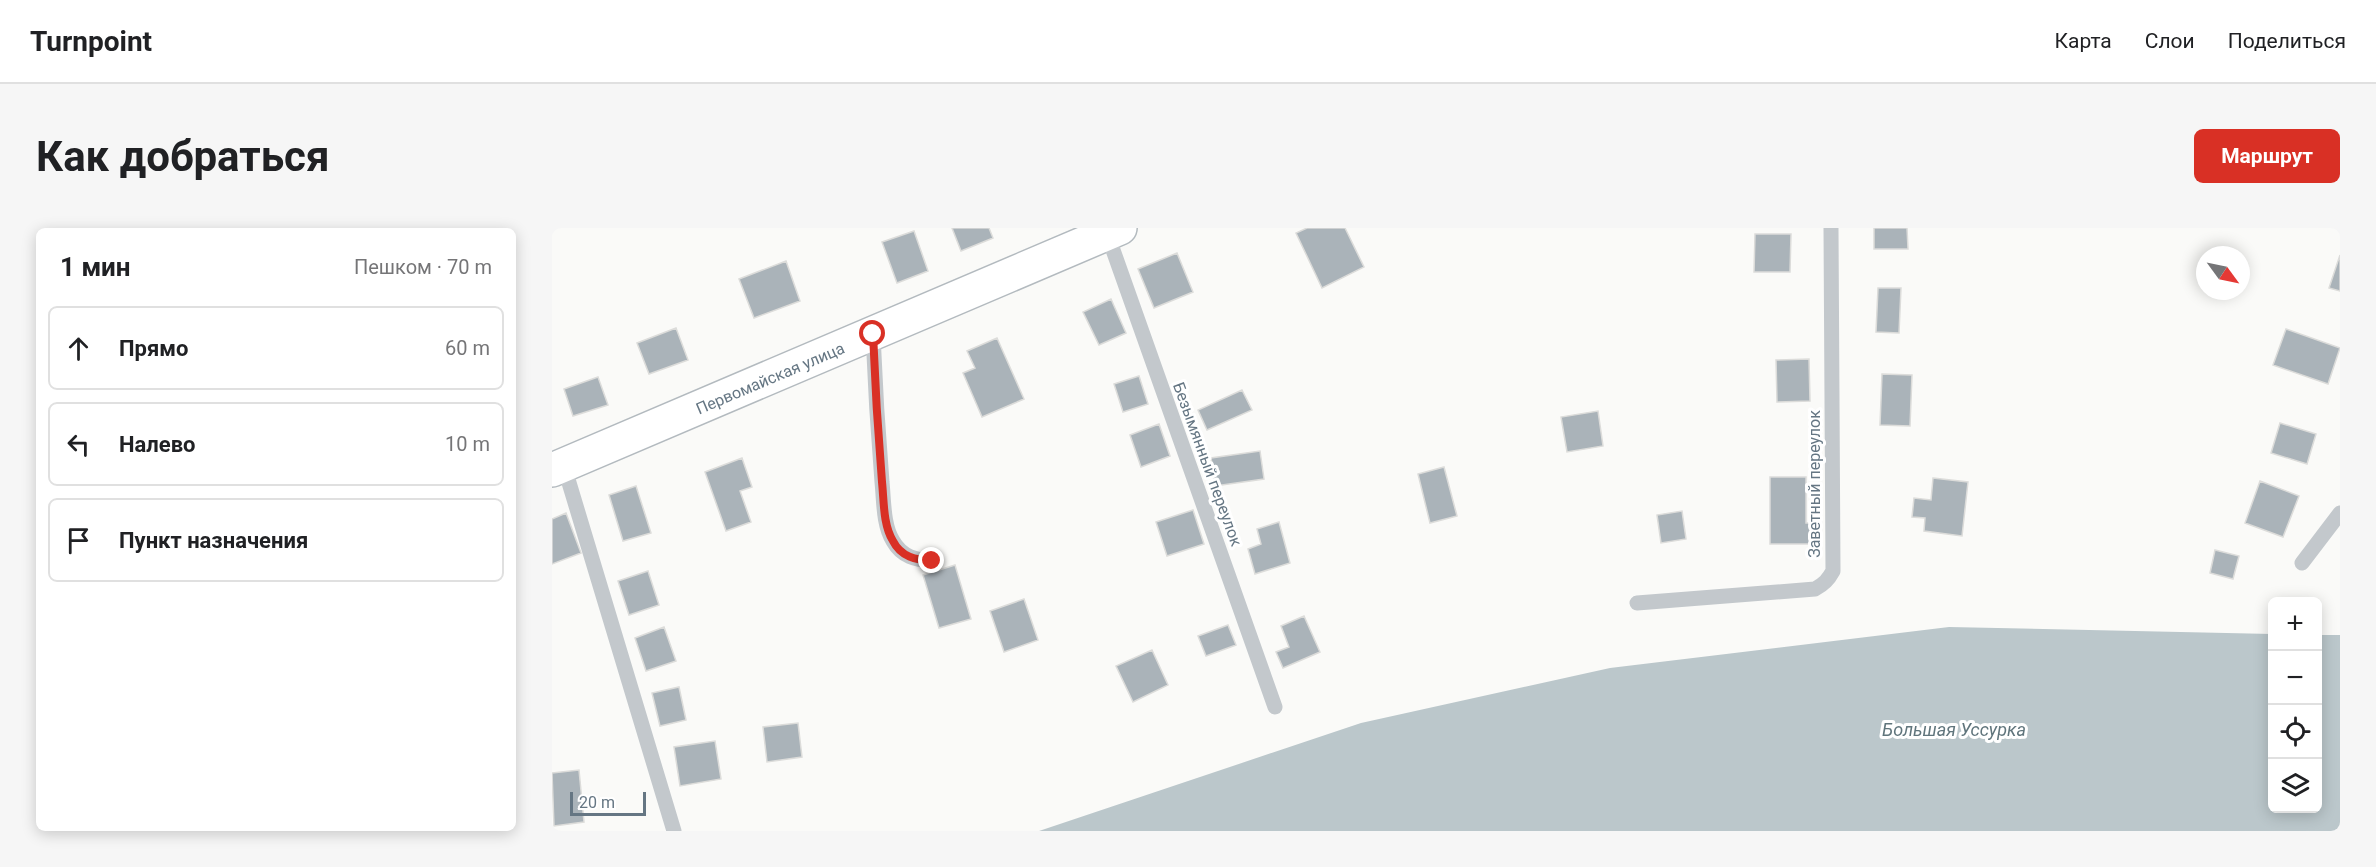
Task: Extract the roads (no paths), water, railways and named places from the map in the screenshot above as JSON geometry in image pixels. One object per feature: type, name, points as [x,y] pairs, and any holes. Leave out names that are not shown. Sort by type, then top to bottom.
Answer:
[{"type":"main road","name":"Первомайская улица","points":[[558,468],[1113,231]]},
{"type":"lane","name":"Заветный переулок","points":[[1637,603],[1815,589],[1829,579],[1833,571],[1831,228]]},
{"type":"lane","name":"Безымянный переулок","points":[[1113,231],[1275,707]]},
{"type":"lane","points":[[873,334],[878,434],[886,519],[892,541],[901,551],[914,560],[932,561]]},
{"type":"lane","points":[[558,468],[674,831]]},
{"type":"lane","points":[[2302,563],[2340,513]]},
{"type":"water","name":"Большая Уссурка","points":[[1949,627],[2268,634],[2268,813],[2322,813],[2322,635],[2340,635],[2340,831],[1039,831],[1361,723],[1610,668]]}]
